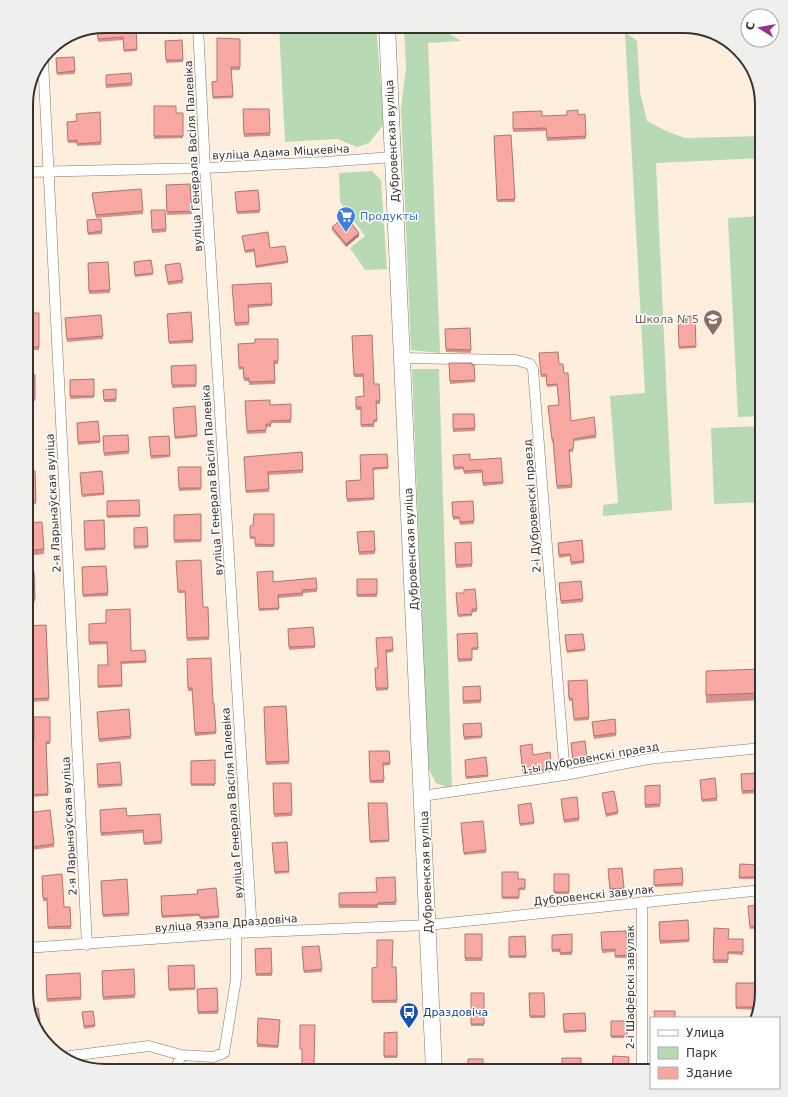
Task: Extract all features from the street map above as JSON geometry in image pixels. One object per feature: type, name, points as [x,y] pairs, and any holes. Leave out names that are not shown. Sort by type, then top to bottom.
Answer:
[{"type":"main road","name":"Дубровенская вуліца","points":[[387,33],[434,1064]]},
{"type":"street","name":"вуліца Генерала Васіля Палевіка","points":[[198,33],[205,168],[252,932]]},
{"type":"street","name":"2-я Ларынаўская вуліца","points":[[43,70],[87,945]]},
{"type":"street","name":"вуліца Адама Міцкевіча","points":[[33,172],[205,168],[393,157]]},
{"type":"street","name":"2-і Дубровенскі праезд","points":[[402,358],[516,360],[530,364],[533,370],[565,775]]},
{"type":"street","name":"1-ы Дубровенскі праезд","points":[[422,796],[565,775],[648,759],[755,749]]},
{"type":"street","name":"Дубровенскі завулак","points":[[428,925],[755,891]]},
{"type":"street","name":"2-і Шафёрскі завулак","points":[[642,902],[642,1064]]},
{"type":"street","name":"вуліца Язэпа Драздовіча","points":[[33,948],[87,945],[252,932],[428,925]]},
{"type":"street","points":[[71,1056],[149,1046],[181,1055],[213,1057],[224,1053],[236,979],[236,933]]},
{"type":"street","points":[[178,1064],[181,1055]]},
{"type":"green space","points":[[279,33],[377,33],[384,124],[369,143],[357,147],[337,139],[285,142]]},
{"type":"green space","points":[[404,33],[448,33],[461,41],[428,43],[440,353],[411,350],[401,108],[406,68]]},
{"type":"green space","points":[[625,33],[637,41],[640,92],[647,121],[664,130],[685,138],[755,136],[755,158],[656,163],[672,510],[603,516],[603,505],[618,503],[610,396],[645,393]]},
{"type":"green space","points":[[372,171],[381,180],[387,269],[365,270],[350,248],[365,236],[340,202],[339,173]]},
{"type":"green space","points":[[755,216],[755,416],[738,417],[728,218]]},
{"type":"green space","points":[[412,369],[439,369],[452,789],[436,783],[428,768]]},
{"type":"green space","points":[[755,426],[755,502],[714,504],[711,428]]},
{"type":"building","points":[[97,33],[136,33],[137,49],[124,50],[123,37],[98,39]]},
{"type":"building","points":[[217,38],[240,39],[240,67],[231,67],[233,96],[213,97],[212,82],[217,81]]},
{"type":"building","points":[[182,40],[183,60],[166,60],[165,41]]},
{"type":"building","points":[[74,57],[75,71],[57,73],[56,58]]},
{"type":"building","points":[[131,73],[132,83],[106,85],[106,75]]},
{"type":"building","points":[[154,106],[176,106],[176,113],[183,113],[183,136],[154,136]]},
{"type":"building","points":[[243,109],[269,109],[270,133],[244,134]]},
{"type":"building","points":[[578,110],[578,115],[585,114],[586,136],[547,138],[546,128],[513,129],[513,112],[542,111],[542,116],[567,115],[567,111]]},
{"type":"building","points":[[100,112],[101,142],[77,144],[77,140],[68,141],[67,122],[77,121],[76,114]]},
{"type":"building","points":[[511,135],[515,199],[497,200],[494,136]]},
{"type":"building","points":[[190,184],[192,211],[167,212],[166,185]]},
{"type":"building","points":[[141,189],[143,211],[96,215],[92,193]]},
{"type":"building","points":[[258,190],[260,210],[237,212],[235,192]]},
{"type":"building","points":[[151,210],[165,210],[166,229],[152,230]]},
{"type":"building","name":"Продукты","points":[[346,216],[359,233],[346,244],[332,227]]},
{"type":"building","points":[[101,219],[102,231],[88,233],[87,220]]},
{"type":"building","points":[[268,232],[270,248],[285,246],[288,261],[256,266],[254,249],[245,251],[242,236]]},
{"type":"building","points":[[151,260],[153,273],[135,275],[134,262]]},
{"type":"building","points":[[108,262],[110,290],[89,291],[88,263]]},
{"type":"building","points":[[180,263],[183,280],[168,282],[165,265]]},
{"type":"building","points":[[271,283],[272,304],[248,305],[249,322],[235,323],[232,285]]},
{"type":"building","points":[[191,312],[193,340],[169,342],[167,314]]},
{"type":"building","points":[[33,313],[39,313],[39,347],[33,347]]},
{"type":"building","points":[[101,315],[103,336],[67,339],[65,318]]},
{"type":"building","points":[[695,316],[696,346],[679,347],[678,317]]},
{"type":"building","points":[[470,328],[471,350],[446,349],[445,329]]},
{"type":"building","points":[[372,335],[374,384],[379,384],[380,401],[376,401],[377,420],[374,420],[374,424],[361,425],[361,407],[356,407],[356,397],[364,396],[363,374],[354,375],[352,336]]},
{"type":"building","points":[[255,339],[278,339],[278,361],[274,361],[275,381],[249,382],[249,378],[244,378],[243,367],[239,367],[238,344],[255,343]]},
{"type":"building","points":[[558,352],[559,364],[563,364],[564,373],[568,373],[571,421],[594,417],[596,435],[574,439],[573,449],[569,450],[572,485],[557,486],[553,439],[548,406],[559,405],[557,384],[547,385],[546,374],[541,375],[539,353]]},
{"type":"building","points":[[449,363],[472,363],[472,365],[474,365],[475,380],[450,381]]},
{"type":"building","points":[[196,365],[196,385],[172,385],[171,366]]},
{"type":"building","points":[[33,375],[35,375],[35,399],[33,399]]},
{"type":"building","points":[[94,379],[94,396],[70,396],[70,380]]},
{"type":"building","points":[[116,389],[116,399],[104,400],[103,390]]},
{"type":"building","points":[[270,400],[270,405],[291,404],[291,420],[271,421],[271,424],[266,424],[266,430],[247,431],[245,401]]},
{"type":"building","points":[[195,406],[197,435],[175,437],[173,408]]},
{"type":"building","points":[[453,414],[474,414],[475,428],[453,429]]},
{"type":"building","points":[[98,421],[100,441],[78,442],[77,423]]},
{"type":"building","points":[[128,435],[129,451],[104,453],[103,436]]},
{"type":"building","points":[[169,436],[170,455],[151,456],[149,437]]},
{"type":"building","points":[[302,452],[303,470],[268,472],[269,489],[246,491],[244,457]]},
{"type":"building","points":[[387,454],[388,467],[373,468],[374,498],[347,499],[346,481],[361,480],[360,455]]},
{"type":"building","points":[[470,454],[470,460],[501,458],[503,482],[483,483],[482,470],[464,471],[463,467],[454,467],[453,455]]},
{"type":"building","points":[[178,467],[201,467],[201,488],[179,488]]},
{"type":"building","points":[[33,471],[35,471],[36,501],[33,501]]},
{"type":"building","points":[[102,471],[104,493],[82,495],[80,473]]},
{"type":"building","points":[[139,500],[140,515],[107,516],[107,501]]},
{"type":"building","points":[[473,501],[474,521],[460,522],[459,517],[453,517],[452,502]]},
{"type":"building","points":[[201,514],[201,540],[174,540],[174,515]]},
{"type":"building","points":[[254,514],[274,514],[274,545],[255,544],[255,537],[250,537],[250,526],[253,525]]},
{"type":"building","points":[[104,520],[105,548],[85,549],[84,521]]},
{"type":"building","points":[[42,522],[44,549],[33,550],[33,523]]},
{"type":"building","points":[[147,527],[148,546],[134,546],[134,528]]},
{"type":"building","points":[[374,531],[375,551],[359,552],[357,532]]},
{"type":"building","points":[[582,540],[584,561],[571,562],[570,554],[559,555],[558,543]]},
{"type":"building","points":[[471,542],[472,564],[456,565],[455,543]]},
{"type":"building","points":[[201,560],[203,607],[208,607],[209,637],[187,638],[185,591],[178,591],[176,561]]},
{"type":"building","points":[[106,566],[108,593],[83,595],[82,567]]},
{"type":"building","points":[[34,571],[35,599],[33,599]]},
{"type":"building","points":[[273,571],[273,582],[316,578],[317,589],[302,590],[303,593],[278,595],[279,608],[259,609],[257,572]]},
{"type":"building","points":[[357,579],[377,579],[377,594],[357,595]]},
{"type":"building","points":[[581,581],[583,599],[561,601],[559,583]]},
{"type":"building","points":[[475,589],[477,609],[472,609],[472,614],[458,615],[456,593],[464,593],[464,590]]},
{"type":"building","points":[[130,609],[131,651],[145,650],[146,661],[121,662],[122,685],[98,686],[98,665],[108,665],[107,642],[89,642],[89,624],[106,623],[106,610]]},
{"type":"building","points":[[46,625],[49,698],[33,699],[33,626]]},
{"type":"building","points":[[313,627],[315,646],[289,647],[288,629]]},
{"type":"building","points":[[477,633],[478,648],[472,648],[472,659],[458,659],[457,634]]},
{"type":"building","points":[[583,634],[585,649],[567,651],[565,635]]},
{"type":"building","points":[[392,637],[393,650],[386,650],[388,688],[376,688],[375,668],[378,668],[376,638]]},
{"type":"building","points":[[211,658],[216,732],[195,733],[192,688],[188,688],[187,659]]},
{"type":"building","points":[[755,669],[755,693],[706,695],[706,671]]},
{"type":"building","points":[[587,680],[589,717],[574,719],[572,698],[569,698],[568,681]]},
{"type":"building","points":[[480,686],[481,700],[463,701],[463,687]]},
{"type":"building","points":[[286,706],[289,761],[266,762],[264,707]]},
{"type":"building","points":[[129,709],[131,736],[99,739],[97,712]]},
{"type":"building","points":[[34,717],[50,717],[50,742],[46,742],[48,794],[33,795]]},
{"type":"building","points":[[615,719],[616,733],[594,736],[592,722]]},
{"type":"building","points":[[481,723],[482,736],[464,737],[463,724]]},
{"type":"building","points":[[585,741],[587,759],[573,761],[571,743]]},
{"type":"building","points":[[532,744],[533,755],[550,752],[552,768],[523,772],[520,746]]},
{"type":"building","points":[[369,751],[389,751],[390,763],[383,763],[384,780],[370,781]]},
{"type":"building","points":[[486,757],[488,775],[466,777],[465,760]]},
{"type":"building","points":[[215,760],[215,784],[191,784],[191,761]]},
{"type":"building","points":[[120,762],[122,784],[98,785],[97,764]]},
{"type":"building","points":[[755,773],[755,790],[742,791],[741,774]]},
{"type":"building","points":[[715,778],[717,798],[702,800],[700,780]]},
{"type":"building","points":[[273,783],[291,783],[292,813],[274,814]]},
{"type":"building","points":[[660,785],[660,804],[645,805],[645,786]]},
{"type":"building","points":[[614,791],[618,812],[606,814],[602,793]]},
{"type":"building","points":[[577,797],[579,818],[564,820],[561,799]]},
{"type":"building","points":[[368,803],[387,803],[389,840],[370,841]]},
{"type":"building","points":[[531,803],[534,822],[520,824],[518,805]]},
{"type":"building","points":[[126,808],[127,816],[160,814],[162,841],[144,843],[143,830],[101,833],[100,810]]},
{"type":"building","points":[[50,810],[54,844],[33,847],[33,812]]},
{"type":"building","points":[[483,821],[486,850],[464,853],[461,823]]},
{"type":"building","points":[[287,842],[289,871],[275,872],[272,843]]},
{"type":"building","points":[[740,864],[755,865],[755,877],[739,877]]},
{"type":"building","points":[[622,868],[624,888],[610,889],[608,869]]},
{"type":"building","points":[[682,868],[683,883],[654,885],[654,870]]},
{"type":"building","points":[[502,872],[518,872],[518,879],[525,879],[525,888],[519,888],[519,897],[502,897]]},
{"type":"building","points":[[62,874],[64,907],[70,907],[71,926],[48,927],[47,898],[43,898],[42,876]]},
{"type":"building","points":[[554,874],[569,874],[569,892],[554,892]]},
{"type":"building","points":[[395,877],[396,902],[378,903],[378,905],[339,905],[339,893],[377,892],[376,878]]},
{"type":"building","points":[[127,879],[129,913],[103,915],[101,881]]},
{"type":"building","points":[[216,888],[219,916],[200,917],[199,914],[162,916],[161,896],[198,894],[197,890]]},
{"type":"building","points":[[748,906],[755,906],[755,927],[750,927]]},
{"type":"building","points":[[688,920],[689,940],[660,941],[659,922]]},
{"type":"building","points":[[714,928],[729,929],[728,939],[743,939],[743,952],[728,952],[728,960],[713,960]]},
{"type":"building","points":[[626,931],[628,955],[615,956],[615,949],[602,950],[601,932]]},
{"type":"building","points":[[465,934],[482,934],[482,958],[465,958]]},
{"type":"building","points":[[572,934],[572,952],[560,953],[560,949],[552,950],[552,935]]},
{"type":"building","points":[[525,936],[526,956],[509,956],[509,937]]},
{"type":"building","points":[[377,940],[393,940],[392,967],[396,967],[397,1000],[372,1001],[372,968],[377,967]]},
{"type":"building","points":[[319,946],[322,969],[304,971],[302,947]]},
{"type":"building","points":[[271,948],[272,973],[256,974],[255,949]]},
{"type":"building","points":[[194,965],[195,988],[169,989],[168,966]]},
{"type":"building","points":[[134,969],[135,995],[103,997],[102,971]]},
{"type":"building","points":[[80,973],[81,997],[47,999],[46,975]]},
{"type":"building","points":[[736,983],[755,983],[753,1007],[736,1007]]},
{"type":"building","points":[[217,988],[218,1011],[198,1012],[197,989]]},
{"type":"building","points":[[471,993],[484,993],[484,1024],[471,1024]]},
{"type":"building","points":[[529,993],[544,993],[545,1016],[530,1016]]},
{"type":"building","points":[[35,1008],[38,1008],[40,1020],[38,1019]]},
{"type":"building","points":[[93,1011],[95,1025],[84,1026],[82,1012]]},
{"type":"building","points":[[654,1011],[675,1011],[675,1017],[655,1017]]},
{"type":"building","points":[[585,1013],[586,1030],[564,1031],[563,1014]]},
{"type":"building","points":[[258,1018],[280,1020],[278,1046],[257,1044]]},
{"type":"building","points":[[611,1021],[627,1021],[627,1036],[611,1036]]},
{"type":"building","points":[[300,1025],[315,1025],[314,1064],[302,1064],[302,1049],[300,1049]]},
{"type":"building","points":[[397,1032],[397,1056],[384,1056],[384,1033]]},
{"type":"building","points":[[613,1056],[629,1057],[628,1064],[612,1064]]},
{"type":"building","points":[[562,1058],[581,1058],[581,1064],[562,1064]]},
{"type":"building","points":[[468,1059],[483,1059],[483,1064],[468,1064]]},
{"type":"place","name":"Продукты","points":[[346,233]]},
{"type":"place","name":"Школа № 5","points":[[713,336]]},
{"type":"place","name":"Драздовіча","points":[[409,1029]]}]
